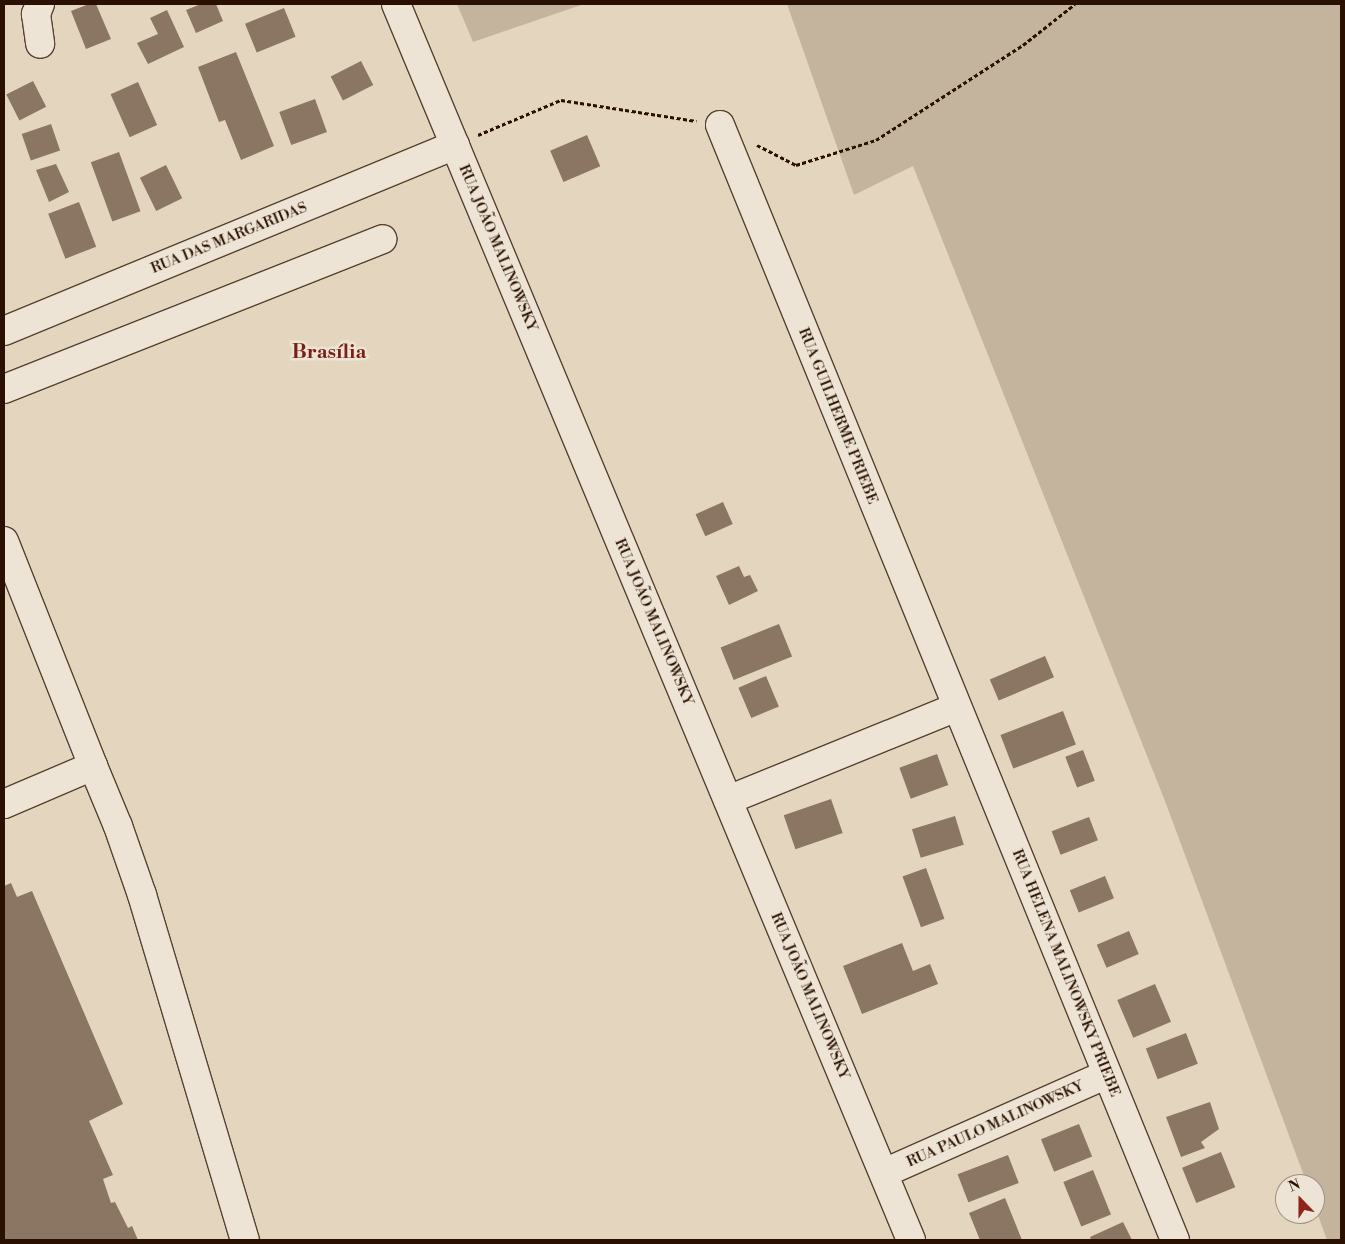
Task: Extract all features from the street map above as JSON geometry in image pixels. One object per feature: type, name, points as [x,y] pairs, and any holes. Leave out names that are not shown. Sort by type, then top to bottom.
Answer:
[{"type":"street","points":[[40,4],[36,14],[40,44]]},
{"type":"street","name":"RUA JOÃO MALINOWSKY","points":[[396,4],[912,1240]]},
{"type":"street","name":"RUA GUILHERME PRIEBE","points":[[720,125],[957,706]]},
{"type":"street","name":"RUA DAS MARGARIDAS","points":[[4,331],[455,145]]},
{"type":"street","points":[[4,389],[382,240]]},
{"type":"street","points":[[4,541],[118,826],[142,895],[245,1240]]},
{"type":"street","points":[[728,800],[957,706]]},
{"type":"street","name":"RUA HELENA MALINOWSKY PRIEBE","points":[[957,706],[1175,1240]]},
{"type":"street","points":[[4,804],[93,766]]},
{"type":"street","name":"RUA PAULO MALINOWSKY","points":[[884,1173],[1107,1074]]},
{"type":"path","points":[[455,145],[561,100],[720,125],[796,165],[876,140],[1023,45],[1075,4]]},
{"type":"shaded area","points":[[457,4],[584,4],[473,42]]},
{"type":"shaded area","points":[[787,4],[1341,4],[1341,1240],[1327,1240],[1321,1224],[1325,1224],[1325,1174],[1303,1174],[1165,801],[913,166],[854,195]]},
{"type":"building","points":[[89,4],[96,4],[111,39],[86,49],[71,11]]},
{"type":"building","points":[[201,4],[216,4],[223,21],[196,33],[186,10]]},
{"type":"building","points":[[284,8],[296,37],[257,52],[245,24]]},
{"type":"building","points":[[167,10],[184,47],[148,64],[137,43],[158,34],[150,18]]},
{"type":"building","points":[[236,52],[274,146],[241,160],[225,120],[219,122],[198,67]]},
{"type":"building","points":[[361,61],[373,85],[343,100],[331,76]]},
{"type":"building","points":[[33,81],[46,107],[19,120],[6,95]]},
{"type":"building","points":[[138,82],[157,125],[130,137],[111,94]]},
{"type":"building","points":[[315,99],[327,132],[291,145],[279,112]]},
{"type":"building","points":[[51,124],[60,150],[31,161],[22,134]]},
{"type":"building","points":[[587,135],[600,166],[563,182],[550,151]]},
{"type":"building","points":[[119,152],[141,211],[112,221],[91,162]]},
{"type":"building","points":[[56,164],[69,192],[49,202],[36,170]]},
{"type":"building","points":[[166,165],[182,198],[156,211],[140,178]]},
{"type":"building","points":[[79,202],[96,247],[65,259],[48,214]]},
{"type":"building","points":[[723,502],[733,524],[705,536],[696,514]]},
{"type":"building","points":[[739,566],[744,577],[750,575],[758,591],[729,605],[716,576]]},
{"type":"building","points":[[779,624],[792,656],[734,680],[721,648]]},
{"type":"building","points":[[1045,656],[1054,677],[999,701],[990,679]]},
{"type":"building","points":[[766,676],[779,706],[751,718],[738,688]]},
{"type":"building","points":[[1063,711],[1076,745],[1013,769],[1000,735]]},
{"type":"building","points":[[1083,750],[1095,781],[1077,788],[1065,757]]},
{"type":"building","points":[[937,754],[948,785],[911,799],[899,768]]},
{"type":"building","points":[[831,799],[843,833],[795,849],[784,815]]},
{"type":"building","points":[[955,816],[964,845],[921,858],[912,829]]},
{"type":"building","points":[[1089,817],[1098,840],[1061,855],[1052,831]]},
{"type":"building","points":[[926,868],[944,919],[921,927],[903,877]]},
{"type":"building","points":[[1105,876],[1114,898],[1079,912],[1070,890]]},
{"type":"building","points":[[11,883],[17,897],[32,891],[123,1104],[89,1121],[113,1175],[103,1179],[111,1203],[115,1202],[128,1228],[132,1226],[138,1240],[4,1240],[4,886]]},
{"type":"building","points":[[1129,931],[1139,954],[1107,968],[1097,945]]},
{"type":"building","points":[[902,943],[913,971],[930,964],[938,984],[862,1014],[843,966]]},
{"type":"building","points":[[1155,984],[1171,1022],[1133,1038],[1117,1000]]},
{"type":"building","points":[[1186,1033],[1198,1064],[1158,1079],[1146,1048]]},
{"type":"building","points":[[1210,1102],[1219,1129],[1201,1142],[1205,1148],[1181,1157],[1166,1117]]},
{"type":"building","points":[[1079,1124],[1092,1156],[1054,1172],[1041,1139]]},
{"type":"building","points":[[1221,1152],[1235,1187],[1196,1203],[1182,1168]]},
{"type":"building","points":[[1008,1155],[1019,1183],[968,1202],[958,1174]]},
{"type":"building","points":[[1093,1170],[1111,1215],[1081,1226],[1063,1182]]},
{"type":"building","points":[[1005,1198],[1022,1240],[980,1240],[969,1213]]},
{"type":"building","points":[[1123,1222],[1132,1240],[1091,1240],[1090,1237]]},
{"type":"district","name":"Brasília","points":[[329,352]]}]
